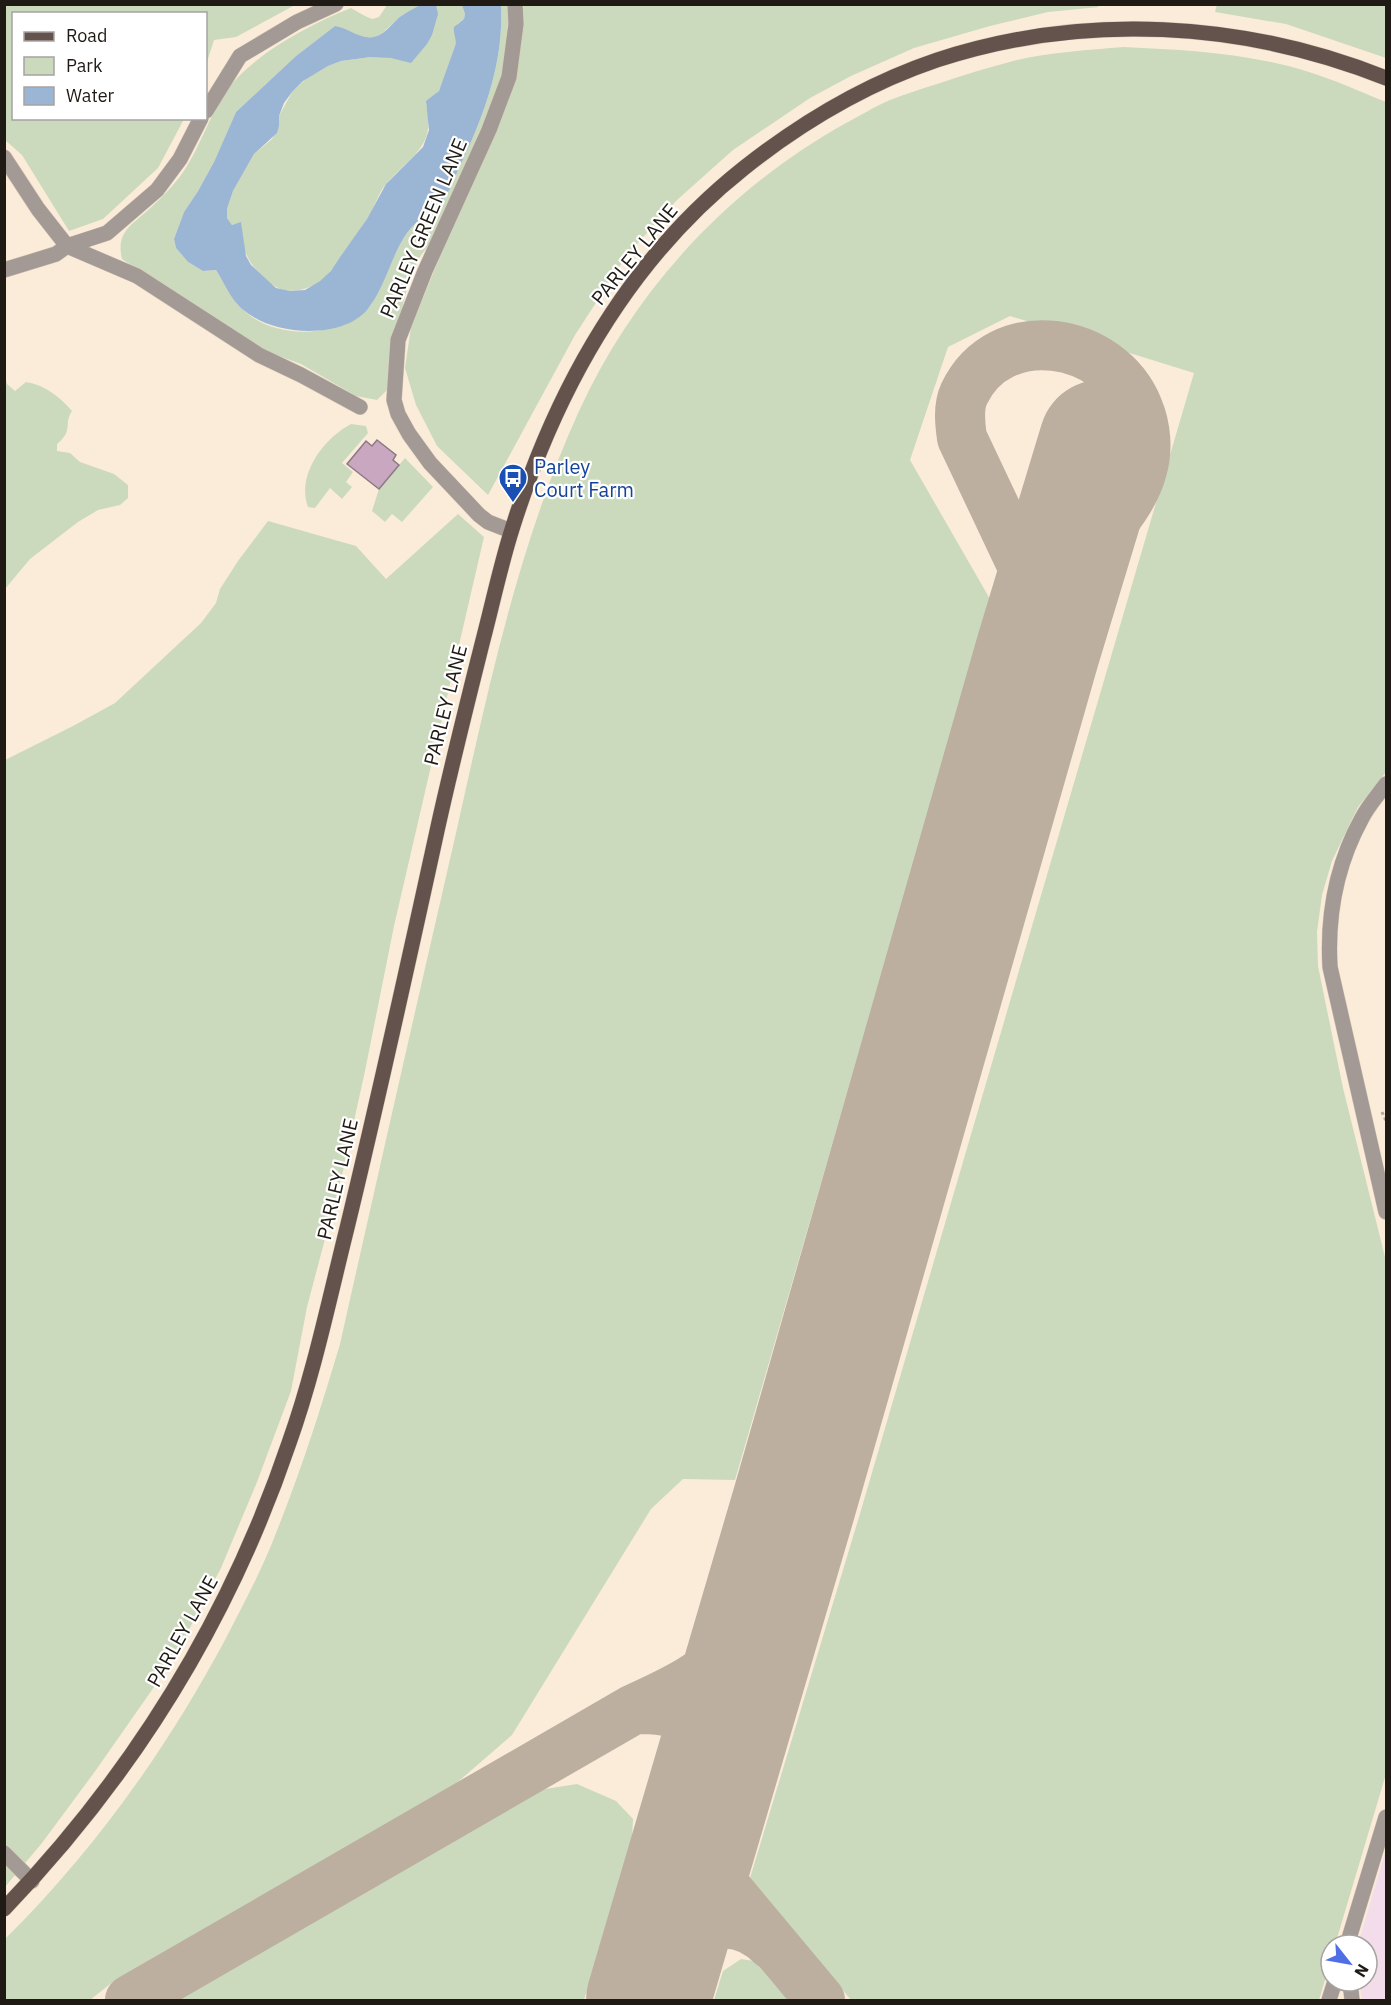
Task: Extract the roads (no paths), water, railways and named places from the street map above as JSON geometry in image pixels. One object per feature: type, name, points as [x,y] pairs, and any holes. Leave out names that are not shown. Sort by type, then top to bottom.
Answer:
[{"type":"main road","name":"PARLEY LANE","points":[[4,1909],[32,1881],[83,1820],[134,1751],[181,1681],[216,1617],[248,1550],[291,1438],[320,1337],[368,1142],[456,746],[511,531],[560,402],[593,342],[631,284],[674,232],[712,194],[766,150],[814,117],[864,91],[912,69],[962,52],[1012,40],[1056,33],[1120,28],[1182,30],[1245,37],[1306,52],[1386,78]]},
{"type":"street","points":[[207,109],[240,56],[297,22],[336,4]]},
{"type":"street","name":"PARLEY GREEN LANE","points":[[511,531],[488,522],[430,463],[409,434],[398,414],[394,400],[398,340],[424,272],[489,130],[508,77],[516,24],[515,4]]},
{"type":"street","points":[[4,270],[56,254],[67,246],[107,233],[157,190],[180,159],[200,120]]},
{"type":"street","points":[[4,157],[38,209],[67,246],[136,276],[259,355],[302,375],[360,407]]},
{"type":"street","points":[[1386,784],[1362,817],[1346,851],[1336,882],[1330,912],[1329,943],[1330,967],[1379,1151],[1386,1212]]},
{"type":"street","points":[[1351,1933],[1386,1817]]},
{"type":"street","points":[[4,1853],[32,1881]]},
{"type":"water","points":[[422,4],[436,5],[438,14],[432,35],[411,63],[391,58],[371,57],[341,61],[303,81],[292,92],[279,116],[277,133],[254,154],[233,191],[227,209],[227,218],[232,225],[241,222],[246,256],[251,265],[276,288],[290,291],[305,290],[320,281],[331,271],[367,219],[386,184],[423,147],[429,130],[426,101],[439,91],[455,46],[454,27],[464,19],[462,5],[501,5],[499,47],[491,88],[477,128],[450,188],[442,200],[416,222],[407,233],[376,297],[360,317],[331,329],[314,331],[280,328],[264,323],[240,306],[231,296],[216,270],[203,271],[188,262],[176,248],[174,239],[184,212],[214,162],[236,112],[296,56],[335,26],[362,36],[377,36],[401,16]]},
{"type":"place","name":"Parley Court Farm","points":[[513,504]]}]
